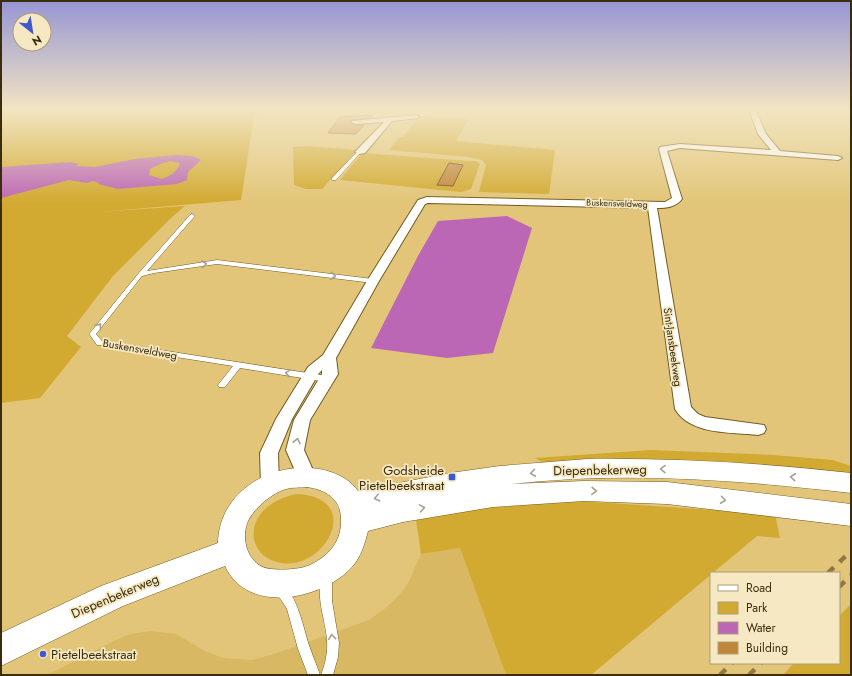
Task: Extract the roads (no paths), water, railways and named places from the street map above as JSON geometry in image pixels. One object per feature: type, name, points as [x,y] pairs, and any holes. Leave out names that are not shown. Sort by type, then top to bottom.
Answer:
[{"type":"main road","name":"Diepenbekerweg","points":[[354,513],[459,482],[564,470],[619,468],[684,469],[761,474],[851,483]]},
{"type":"main road","points":[[308,477],[329,482],[340,487],[346,493],[354,513],[353,541],[339,562],[328,570],[303,582],[289,585],[277,585],[262,582],[240,568],[232,550],[231,534],[234,523],[240,511],[248,501],[270,485],[282,480],[308,477]]},
{"type":"main road","name":"Diepenbekerweg","points":[[354,513],[402,511],[494,496],[584,491],[666,493],[851,515]]},
{"type":"main road","name":"Diepenbekerweg","points":[[1,650],[112,596],[232,550]]},
{"type":"street","points":[[361,151],[370,141]]},
{"type":"street","points":[[767,141],[777,153]]},
{"type":"street","name":"Buskensveldweg","points":[[270,485],[269,453],[284,419],[314,370],[329,358],[373,281],[421,202],[427,200],[666,204],[674,202],[677,199],[663,150],[680,146],[838,158]]},
{"type":"street","name":"Sint-Jansbeekweg","points":[[652,204],[682,409],[692,418],[702,423],[758,429]]},
{"type":"street","name":"Buskensveldweg","points":[[308,477],[295,450],[302,420],[330,374],[329,358]]},
{"type":"lane","points":[[334,179],[361,151]]},
{"type":"lane","points":[[140,275],[192,216]]},
{"type":"lane","points":[[140,275],[153,271],[217,262],[373,281]]},
{"type":"lane","name":"Buskensveldweg","points":[[140,275],[92,334],[100,343],[327,379]]},
{"type":"lane","points":[[222,385],[238,365]]},
{"type":"lane","points":[[327,675],[332,661],[334,639],[326,600],[328,570]]},
{"type":"lane","points":[[277,585],[292,607],[304,650],[314,675]]},
{"type":"water","points":[[176,155],[193,156],[201,160],[188,172],[187,180],[177,184],[118,189],[98,184],[99,183],[93,181],[87,183],[69,180],[1,198],[1,167],[71,162],[79,164],[75,166],[95,167],[135,159]],"holes":[[[170,161],[180,163],[173,173],[162,179],[149,175],[150,169],[160,164]]]},
{"type":"water","points":[[507,216],[532,228],[493,353],[447,358],[371,348],[419,254],[438,221]]},
{"type":"railway","points":[[829,572],[851,551]]},
{"type":"railway","points":[[840,586],[851,575]]},
{"type":"railway","points":[[720,675],[731,664]]},
{"type":"railway","points":[[749,675],[760,664]]},
{"type":"place","name":"Godsheide Pietelbeekstraat","points":[[452,477]]},
{"type":"place","name":"Pietelbeekstraat","points":[[43,654]]}]
